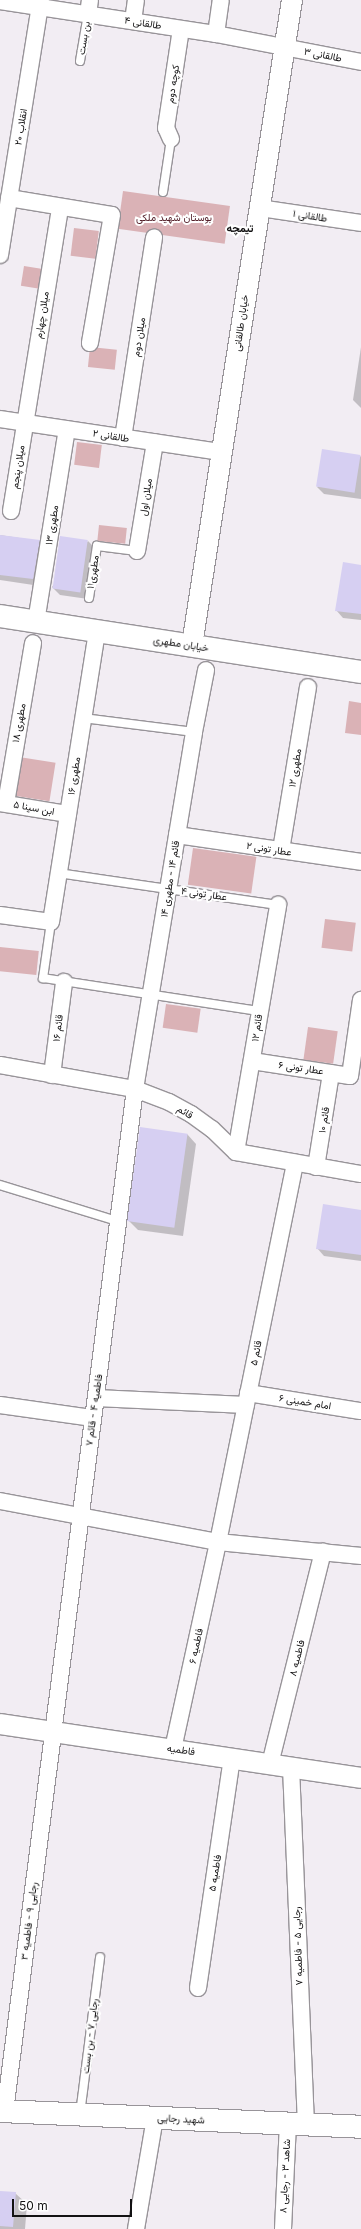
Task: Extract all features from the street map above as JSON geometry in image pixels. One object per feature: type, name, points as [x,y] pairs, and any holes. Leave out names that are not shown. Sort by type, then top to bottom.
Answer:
[{"type":"main road","name":"خیابان مطهری","points":[[0,616],[361,672]]},
{"type":"main road","name":"شهید رجایی","points":[[3,2111],[361,2127]]},
{"type":"street","points":[[133,21],[136,0]]},
{"type":"street","points":[[216,34],[221,0]]},
{"type":"street","name":"خیابان طالقانی","points":[[192,645],[292,0]]},
{"type":"street","name":"طالقانی ۴","points":[[0,1],[89,7],[133,21],[285,47]]},
{"type":"street","name":"انقلاب ۲۰","points":[[0,255],[41,4]]},
{"type":"street","name":"کوچه دوم","points":[[170,139],[166,128],[181,29]]},
{"type":"street","name":"طالقانی ۳","points":[[285,47],[361,62]]},
{"type":"street","points":[[9,198],[112,215],[90,343]]},
{"type":"street","name":"میلان چهارم","points":[[25,423],[60,207]]},
{"type":"street","name":"طالقانی ۱","points":[[260,208],[361,223]]},
{"type":"street","name":"میلان دوم","points":[[123,438],[154,237]]},
{"type":"street","name":"طالقانی ۲","points":[[0,419],[222,452]]},
{"type":"street","name":"میلان پنجم","points":[[11,511],[25,423]]},
{"type":"street","name":"مطهری ۱۳","points":[[36,622],[67,429]]},
{"type":"street","name":"میلان اول","points":[[138,551],[155,442]]},
{"type":"street","name":"مطهری ۱۶","points":[[51,922],[97,631]]},
{"type":"street","name":"مطهری ۱۸","points":[[3,803],[33,643]]},
{"type":"street","name":"قائم ۱۴ - مطهری ۱۴","points":[[135,1089],[194,732],[206,670]]},
{"type":"street","name":"مطهری ۱۲","points":[[281,850],[308,686]]},
{"type":"street","name":"ابن سینا ۵","points":[[3,803],[68,814]]},
{"type":"street","name":"عطار تونی ۲","points":[[177,835],[361,862]]},
{"type":"street","name":"قائم ۱۲","points":[[236,1152],[278,905]]},
{"type":"street","points":[[0,915],[51,922]]},
{"type":"street","name":"قائم ۱۶","points":[[52,1075],[64,982]]},
{"type":"street","name":"عطار تونی ۶","points":[[252,1061],[350,1076],[361,1000]]},
{"type":"street","name":"قائم","points":[[0,1065],[135,1089],[169,1102],[191,1114],[212,1129],[236,1152]]},
{"type":"street","name":"قائم ۱۰","points":[[316,1167],[332,1073]]},
{"type":"street","name":"فاطمیه ۴ - قائم ۷","points":[[52,1731],[82,1516],[93,1418],[120,1222],[135,1089]]},
{"type":"street","points":[[236,1152],[361,1174]]},
{"type":"street","name":"قائم ۵","points":[[218,1542],[295,1163]]},
{"type":"street","name":"امام خمینی ۶","points":[[96,1398],[247,1399],[361,1411]]},
{"type":"street","points":[[0,1404],[93,1418]]},
{"type":"street","points":[[0,1500],[218,1542],[361,1556]]},
{"type":"street","name":"فاطمیه ۶","points":[[173,1749],[218,1542]]},
{"type":"street","name":"فاطمیه ۸","points":[[270,1764],[323,1552]]},
{"type":"street","name":"فاطمیه","points":[[0,1724],[361,1778]]},
{"type":"street","name":"رجایی ۹ - فاطمیه ۳","points":[[3,2111],[52,1731]]},
{"type":"street","name":"فاطمیه ۵","points":[[198,1988],[232,1758]]},
{"type":"street","name":"رجایی ۵ - فاطمیه ۷","points":[[291,1767],[297,2124]]},
{"type":"street","points":[[136,2229],[155,2118]]},
{"type":"street","name":"شاهد ۳ - رجایی ۸","points":[[283,2229],[297,2124]]},
{"type":"lane","name":"بن بست","points":[[80,61],[89,7]]},
{"type":"lane","points":[[163,192],[170,139]]},
{"type":"lane","name":"مطهری۱۱","points":[[89,598],[98,546],[138,551]]},
{"type":"lane","points":[[83,718],[194,732]]},
{"type":"lane","name":"عطار تونی ۴","points":[[58,874],[278,905]]},
{"type":"lane","points":[[51,922],[43,978],[260,1011]]},
{"type":"lane","points":[[0,1185],[120,1222]]},
{"type":"lane","name":"رجایی ۷ - بن بست","points":[[80,2114],[100,1957]]},
{"type":"green space","name":"بوستان شهید ملکی","points":[[123,191],[230,206],[225,244],[118,229]]},
{"type":"green space","points":[[74,228],[99,231],[95,259],[71,256]]},
{"type":"green space","points":[[24,266],[43,269],[40,289],[21,286]]},
{"type":"green space","points":[[90,347],[117,350],[115,370],[88,367]]},
{"type":"green space","points":[[77,442],[102,445],[99,468],[74,465]]},
{"type":"green space","points":[[99,525],[127,528],[125,544],[97,541]]},
{"type":"green space","points":[[349,701],[361,703],[361,735],[345,733]]},
{"type":"green space","points":[[19,757],[56,763],[49,801],[13,796]]},
{"type":"green space","points":[[193,848],[256,857],[251,894],[188,885]]},
{"type":"green space","points":[[325,919],[356,923],[352,952],[321,948]]},
{"type":"green space","points":[[0,947],[39,951],[36,975],[0,971]]},
{"type":"green space","points":[[166,1004],[201,1009],[197,1033],[163,1028]]},
{"type":"green space","points":[[308,1027],[338,1031],[333,1064],[303,1060]]},
{"type":"building","points":[[322,449],[361,455],[355,493],[316,487]]},
{"type":"building","points":[[0,535],[40,540],[33,579],[0,575]]},
{"type":"building","points":[[60,536],[88,540],[80,592],[53,588]]},
{"type":"building","points":[[343,562],[361,565],[361,614],[335,611]]},
{"type":"building","points":[[140,1127],[188,1134],[174,1228],[127,1221]]},
{"type":"building","points":[[323,1204],[361,1210],[361,1255],[316,1249]]},
{"type":"building","points":[[0,2191],[16,2192],[13,2227],[0,2226]]},
{"type":"district","name":"تیمچه","points":[[240,228]]}]
